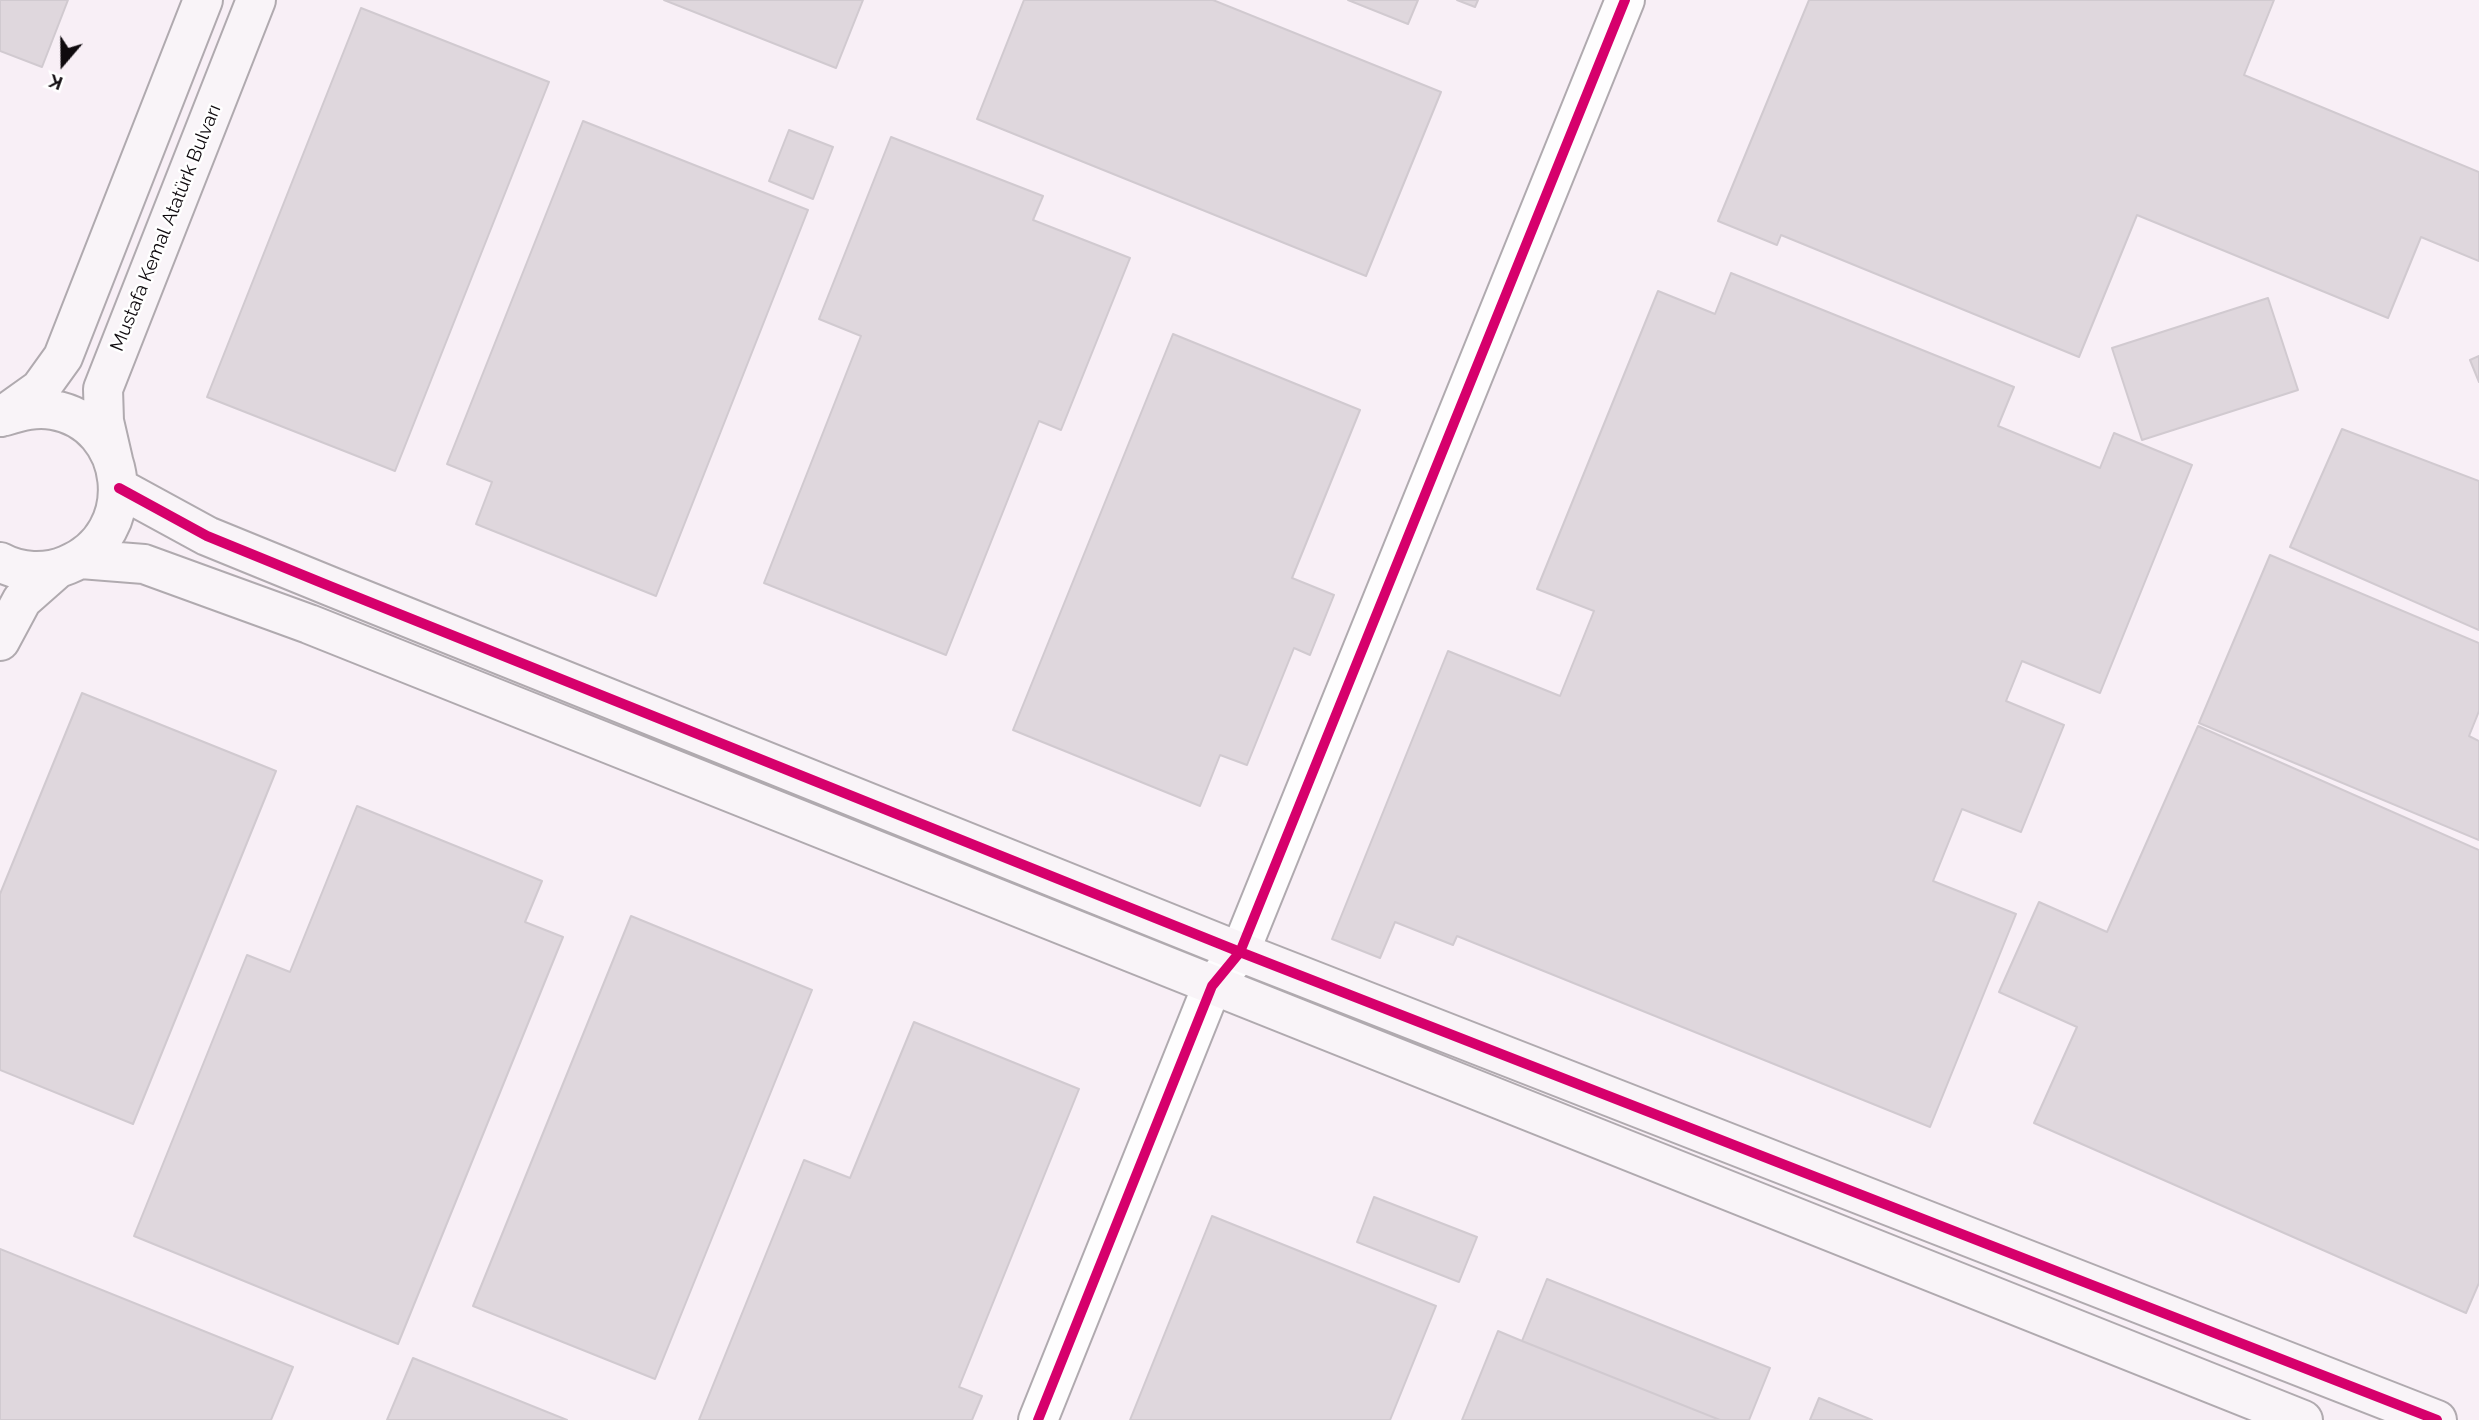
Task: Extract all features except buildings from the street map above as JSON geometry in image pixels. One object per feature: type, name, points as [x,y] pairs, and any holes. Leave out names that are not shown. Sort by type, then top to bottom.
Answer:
[{"type":"street","points":[[1,417],[40,390],[63,357],[203,0]]},
{"type":"street","name":"Mustafa Kemal Atatürk Bulvarı","points":[[116,474],[104,421],[103,389],[256,0]]},
{"type":"street","points":[[1038,1420],[1212,986],[1240,952],[1625,0]]},
{"type":"street","points":[[0,641],[22,600],[102,540],[116,515],[116,474],[99,437],[79,420],[54,410],[27,410],[1,417]]},
{"type":"street","points":[[116,474],[207,536],[1240,952],[2437,1420]]},
{"type":"street","points":[[0,562],[29,571],[68,565],[144,564],[309,624],[2303,1420]]},
{"type":"cycle path","points":[[1038,1420],[1212,986],[1240,952],[1625,0]]},
{"type":"cycle path","points":[[119,488],[207,536],[332,587],[1240,952],[2437,1420]]}]
